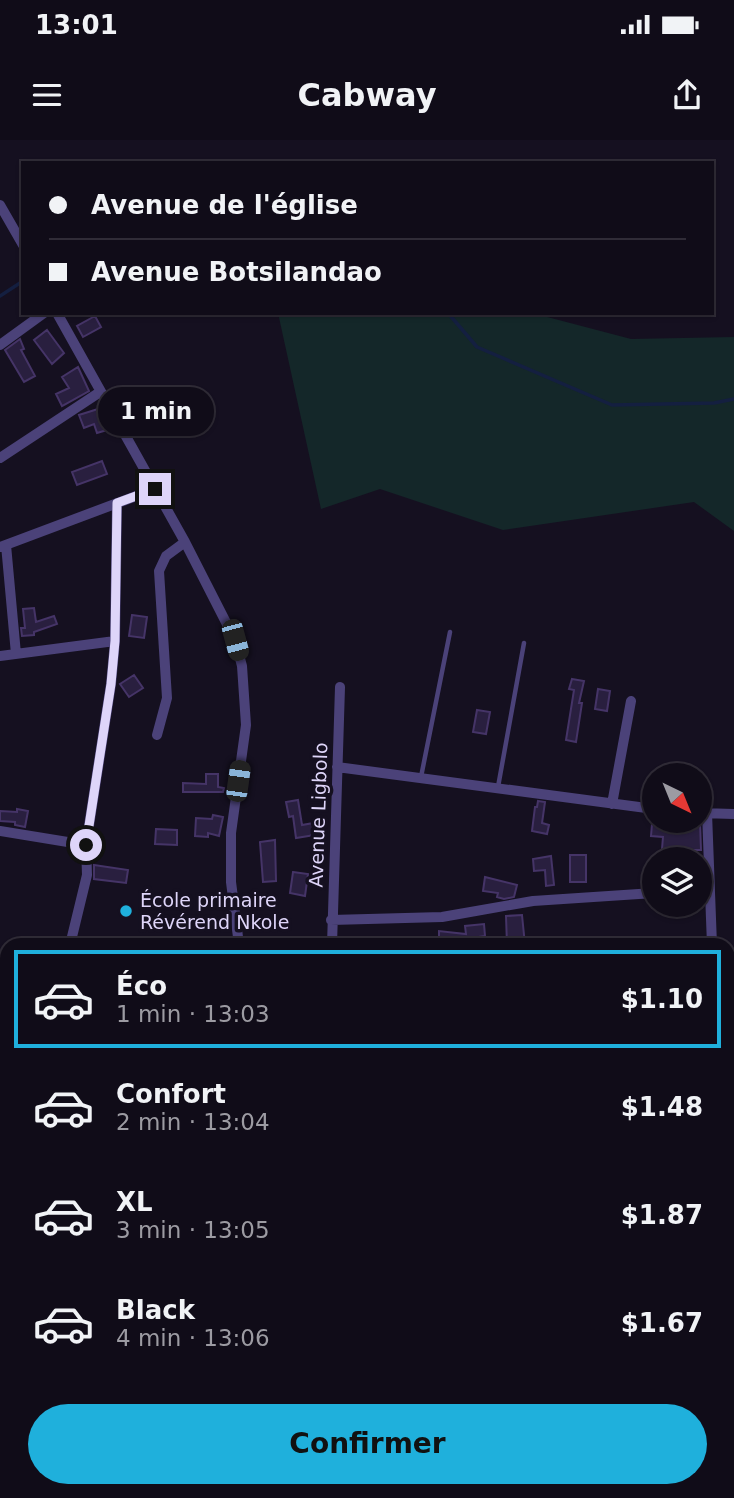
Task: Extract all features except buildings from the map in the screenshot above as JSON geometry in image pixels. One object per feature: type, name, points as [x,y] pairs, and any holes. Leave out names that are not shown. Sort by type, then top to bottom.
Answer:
[{"type":"street","points":[[0,205],[21,242]]},
{"type":"street","points":[[0,345],[41,315]]},
{"type":"street","points":[[58,315],[185,542],[235,640],[242,666],[246,725],[231,832],[231,882],[238,938]]},
{"type":"street","points":[[0,458],[100,392]]},
{"type":"street","points":[[16,654],[3,546],[155,489]]},
{"type":"street","points":[[72,938],[87,875],[86,845],[111,684],[115,641],[117,503]]},
{"type":"street","points":[[157,735],[167,698],[159,571],[166,556],[185,542]]},
{"type":"street","points":[[0,656],[115,641]]},
{"type":"street","name":"Avenue Ligbolo","points":[[332,938],[340,687]]},
{"type":"street","points":[[612,804],[631,701]]},
{"type":"street","points":[[337,767],[642,808]]},
{"type":"street","points":[[712,813],[734,814]]},
{"type":"street","points":[[0,831],[86,845]]},
{"type":"street","points":[[331,920],[442,917],[533,901],[642,894]]},
{"type":"street","points":[[708,917],[711,938]]},
{"type":"lane","points":[[421,778],[450,632]]},
{"type":"lane","points":[[498,788],[524,643]]},
{"type":"green space","points":[[278,315],[540,315],[631,339],[734,337],[734,531],[694,502],[503,530],[380,489],[321,509]]},
{"type":"waterway","points":[[0,296],[21,282]]},
{"type":"waterway","points":[[450,315],[477,347],[612,405],[714,403],[734,399]]},
{"type":"place","name":"École primaire Révérend Nkole","points":[[126,911]]},
{"type":"route","points":[[86,845],[115,641],[117,503],[155,489]]}]
